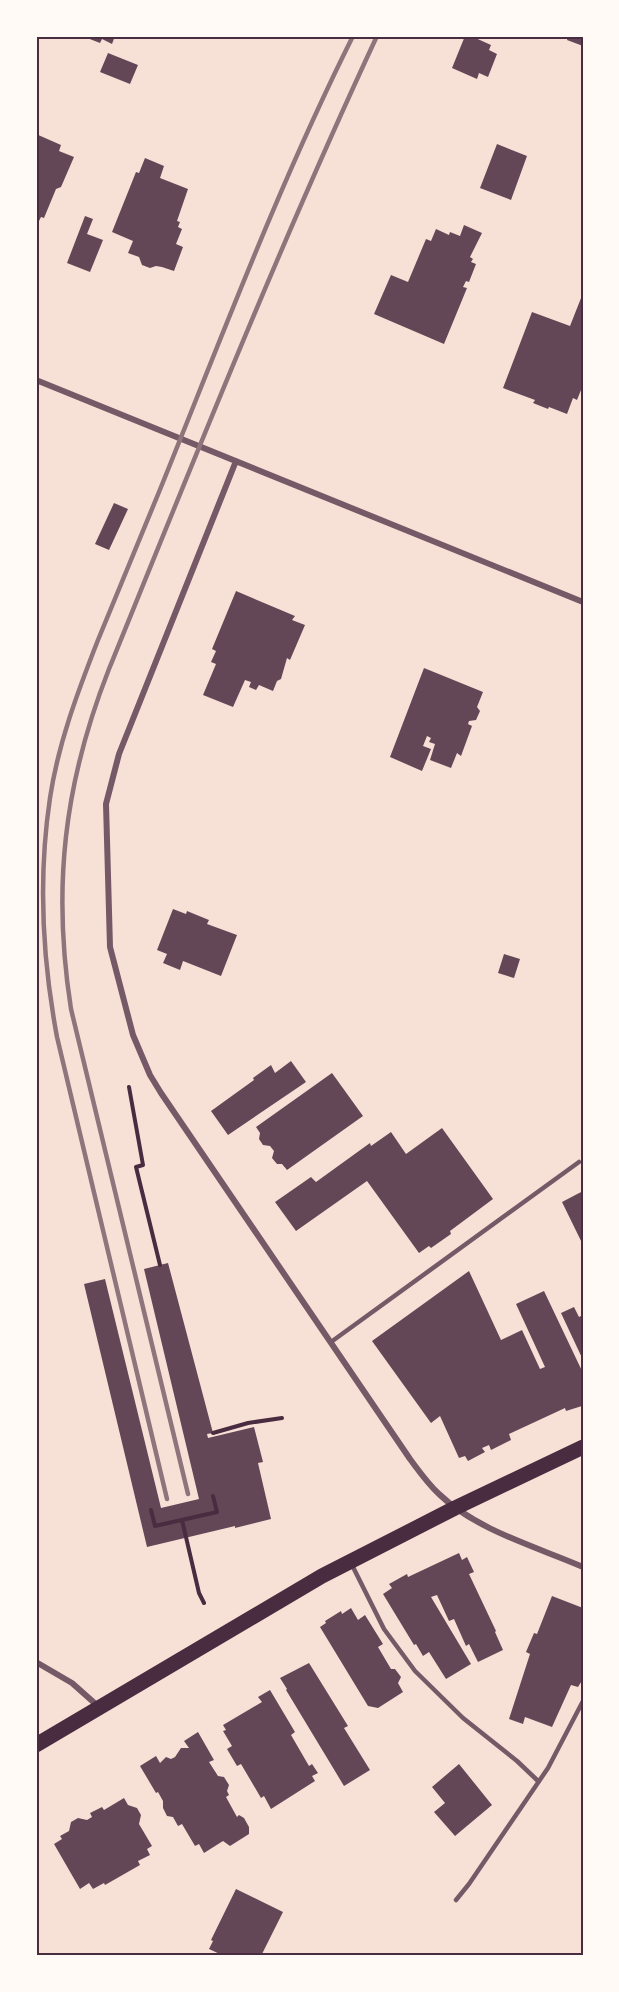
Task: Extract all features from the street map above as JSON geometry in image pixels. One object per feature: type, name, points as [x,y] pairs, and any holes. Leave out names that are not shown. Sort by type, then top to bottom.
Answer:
[{"type":"main road","points":[[36,1745],[350,1562],[455,1508],[583,1447]]},
{"type":"street","points":[[36,380],[583,602]]},
{"type":"street","points":[[236,461],[119,754],[106,804],[110,947],[133,1035],[160,1093],[410,1459],[433,1488],[455,1508],[493,1529],[583,1567]]},
{"type":"street","points":[[36,1662],[72,1683],[99,1708]]},
{"type":"lane","points":[[330,1342],[579,1162]]},
{"type":"lane","points":[[350,1562],[384,1629],[415,1671],[463,1718],[517,1761],[538,1781]]},
{"type":"lane","points":[[456,1900],[548,1767],[583,1701]]},
{"type":"path","points":[[129,1087],[142,1166],[136,1167],[160,1265]]},
{"type":"path","points":[[213,1433],[248,1423],[282,1418]]},
{"type":"path","points":[[151,1510],[155,1526],[182,1520],[217,1512],[213,1496]]},
{"type":"path","points":[[182,1520],[199,1593],[204,1603]]},
{"type":"building","points":[[82,36],[115,36],[112,44],[102,39],[100,43]]},
{"type":"building","points":[[465,36],[471,36],[491,45],[489,50],[497,54],[488,77],[479,73],[477,79],[452,68]]},
{"type":"building","points":[[568,36],[583,36],[583,46],[567,40]]},
{"type":"building","points":[[108,53],[138,65],[130,84],[100,72]]},
{"type":"building","points":[[36,134],[61,145],[59,151],[74,157],[61,187],[56,189],[44,218],[41,217],[36,227]]},
{"type":"building","points":[[497,144],[527,156],[511,200],[480,188]]},
{"type":"building","points":[[145,158],[164,166],[160,178],[188,189],[177,221],[180,222],[178,227],[182,229],[176,244],[183,247],[174,271],[142,265],[139,257],[128,253],[133,241],[112,232],[136,172],[139,173]]},
{"type":"building","points":[[85,216],[93,219],[87,234],[103,240],[90,272],[67,263]]},
{"type":"building","points":[[464,225],[482,233],[470,257],[473,259],[471,262],[476,264],[469,282],[466,281],[463,287],[467,288],[444,344],[374,314],[391,275],[408,282],[426,239],[431,241],[436,229],[449,235],[450,232],[460,236]]},
{"type":"building","points":[[583,293],[583,385],[577,400],[573,398],[567,414],[533,403],[535,400],[503,388],[532,312],[570,326]]},
{"type":"building","points":[[114,503],[128,509],[109,550],[95,544]]},
{"type":"building","points":[[236,591],[295,616],[292,620],[305,625],[290,660],[287,658],[281,679],[277,681],[273,691],[259,685],[256,690],[249,687],[251,682],[245,680],[233,707],[203,695],[216,664],[211,662],[216,651],[212,649]]},
{"type":"building","points":[[424,668],[483,692],[477,707],[480,711],[476,720],[469,721],[468,724],[472,726],[461,756],[457,753],[451,768],[430,760],[435,744],[429,742],[431,738],[427,736],[423,746],[431,749],[422,771],[390,757]]},
{"type":"building","points":[[173,909],[186,914],[187,911],[209,920],[207,924],[237,935],[221,976],[183,961],[180,970],[163,963],[167,954],[157,950]]},
{"type":"building","points":[[504,954],[520,959],[514,978],[498,973]]},
{"type":"building","points":[[291,1061],[306,1082],[228,1135],[211,1111],[271,1065],[275,1073]]},
{"type":"building","points":[[332,1073],[363,1116],[287,1170],[272,1158],[274,1151],[270,1146],[263,1145],[256,1127]]},
{"type":"building","points":[[442,1128],[493,1199],[431,1248],[429,1246],[419,1253],[367,1181],[296,1231],[275,1202],[311,1177],[316,1182],[370,1143],[371,1146],[391,1132],[406,1154]]},
{"type":"building","points":[[583,1191],[583,1245],[562,1202]]},
{"type":"building","points":[[168,1263],[213,1433],[207,1434],[208,1438],[254,1427],[263,1462],[258,1463],[271,1519],[147,1547],[84,1284],[105,1279],[161,1508],[199,1499],[144,1269]]},
{"type":"building","points":[[469,1271],[501,1340],[522,1330],[540,1369],[545,1367],[516,1304],[544,1291],[583,1373],[583,1404],[566,1411],[565,1408],[509,1434],[511,1440],[491,1450],[489,1445],[482,1448],[485,1452],[468,1461],[465,1456],[459,1458],[440,1416],[431,1423],[372,1341]]},
{"type":"building","points":[[574,1307],[579,1317],[583,1315],[583,1360],[561,1313]]},
{"type":"building","points":[[459,1553],[462,1560],[467,1557],[474,1572],[469,1574],[503,1650],[478,1662],[469,1644],[466,1646],[454,1619],[449,1621],[437,1595],[431,1597],[471,1664],[446,1679],[429,1652],[423,1656],[416,1644],[414,1645],[383,1594],[392,1588],[389,1584],[407,1574],[408,1577]]},
{"type":"building","points":[[552,1596],[583,1608],[583,1679],[578,1687],[571,1685],[552,1727],[525,1717],[523,1724],[509,1719],[530,1654],[526,1652],[534,1633],[537,1634]]},
{"type":"building","points":[[351,1608],[358,1620],[365,1615],[383,1644],[378,1647],[391,1669],[395,1669],[401,1677],[398,1683],[403,1692],[378,1708],[368,1706],[320,1627],[341,1611],[342,1614]]},
{"type":"building","points":[[309,1663],[348,1726],[344,1728],[370,1770],[344,1786],[280,1678]]},
{"type":"building","points":[[270,1690],[295,1732],[291,1735],[309,1766],[312,1764],[318,1773],[312,1776],[315,1781],[271,1809],[264,1796],[261,1798],[241,1764],[237,1766],[227,1749],[232,1746],[223,1731],[226,1730],[223,1725],[262,1702],[258,1697]]},
{"type":"building","points":[[198,1732],[214,1760],[209,1762],[218,1776],[224,1777],[229,1785],[227,1791],[229,1795],[226,1797],[237,1817],[239,1815],[244,1818],[249,1827],[249,1834],[230,1846],[223,1841],[204,1853],[199,1844],[195,1846],[182,1824],[178,1826],[173,1817],[167,1816],[163,1808],[163,1801],[140,1766],[156,1756],[160,1763],[166,1757],[171,1759],[175,1757],[181,1748],[189,1748],[184,1741]]},
{"type":"building","points":[[459,1764],[492,1805],[455,1836],[434,1812],[445,1803],[432,1787]]},
{"type":"building","points":[[124,1798],[128,1805],[137,1808],[141,1815],[139,1824],[152,1846],[147,1849],[150,1855],[138,1861],[140,1865],[105,1885],[104,1883],[93,1889],[89,1883],[80,1889],[54,1844],[62,1839],[60,1836],[69,1831],[71,1822],[78,1818],[87,1820],[92,1817],[90,1813],[102,1807],[104,1810]]},
{"type":"building","points":[[236,1889],[283,1912],[261,1956],[224,1956],[209,1949],[213,1941],[211,1940]]},
{"type":"railway","points":[[167,1499],[57,1037],[48,977],[43,918],[46,828],[63,738],[98,640],[275,205],[353,36]]},
{"type":"railway","points":[[188,1494],[71,1009],[65,964],[63,921],[66,836],[81,753],[109,669],[272,272],[377,36]]}]
